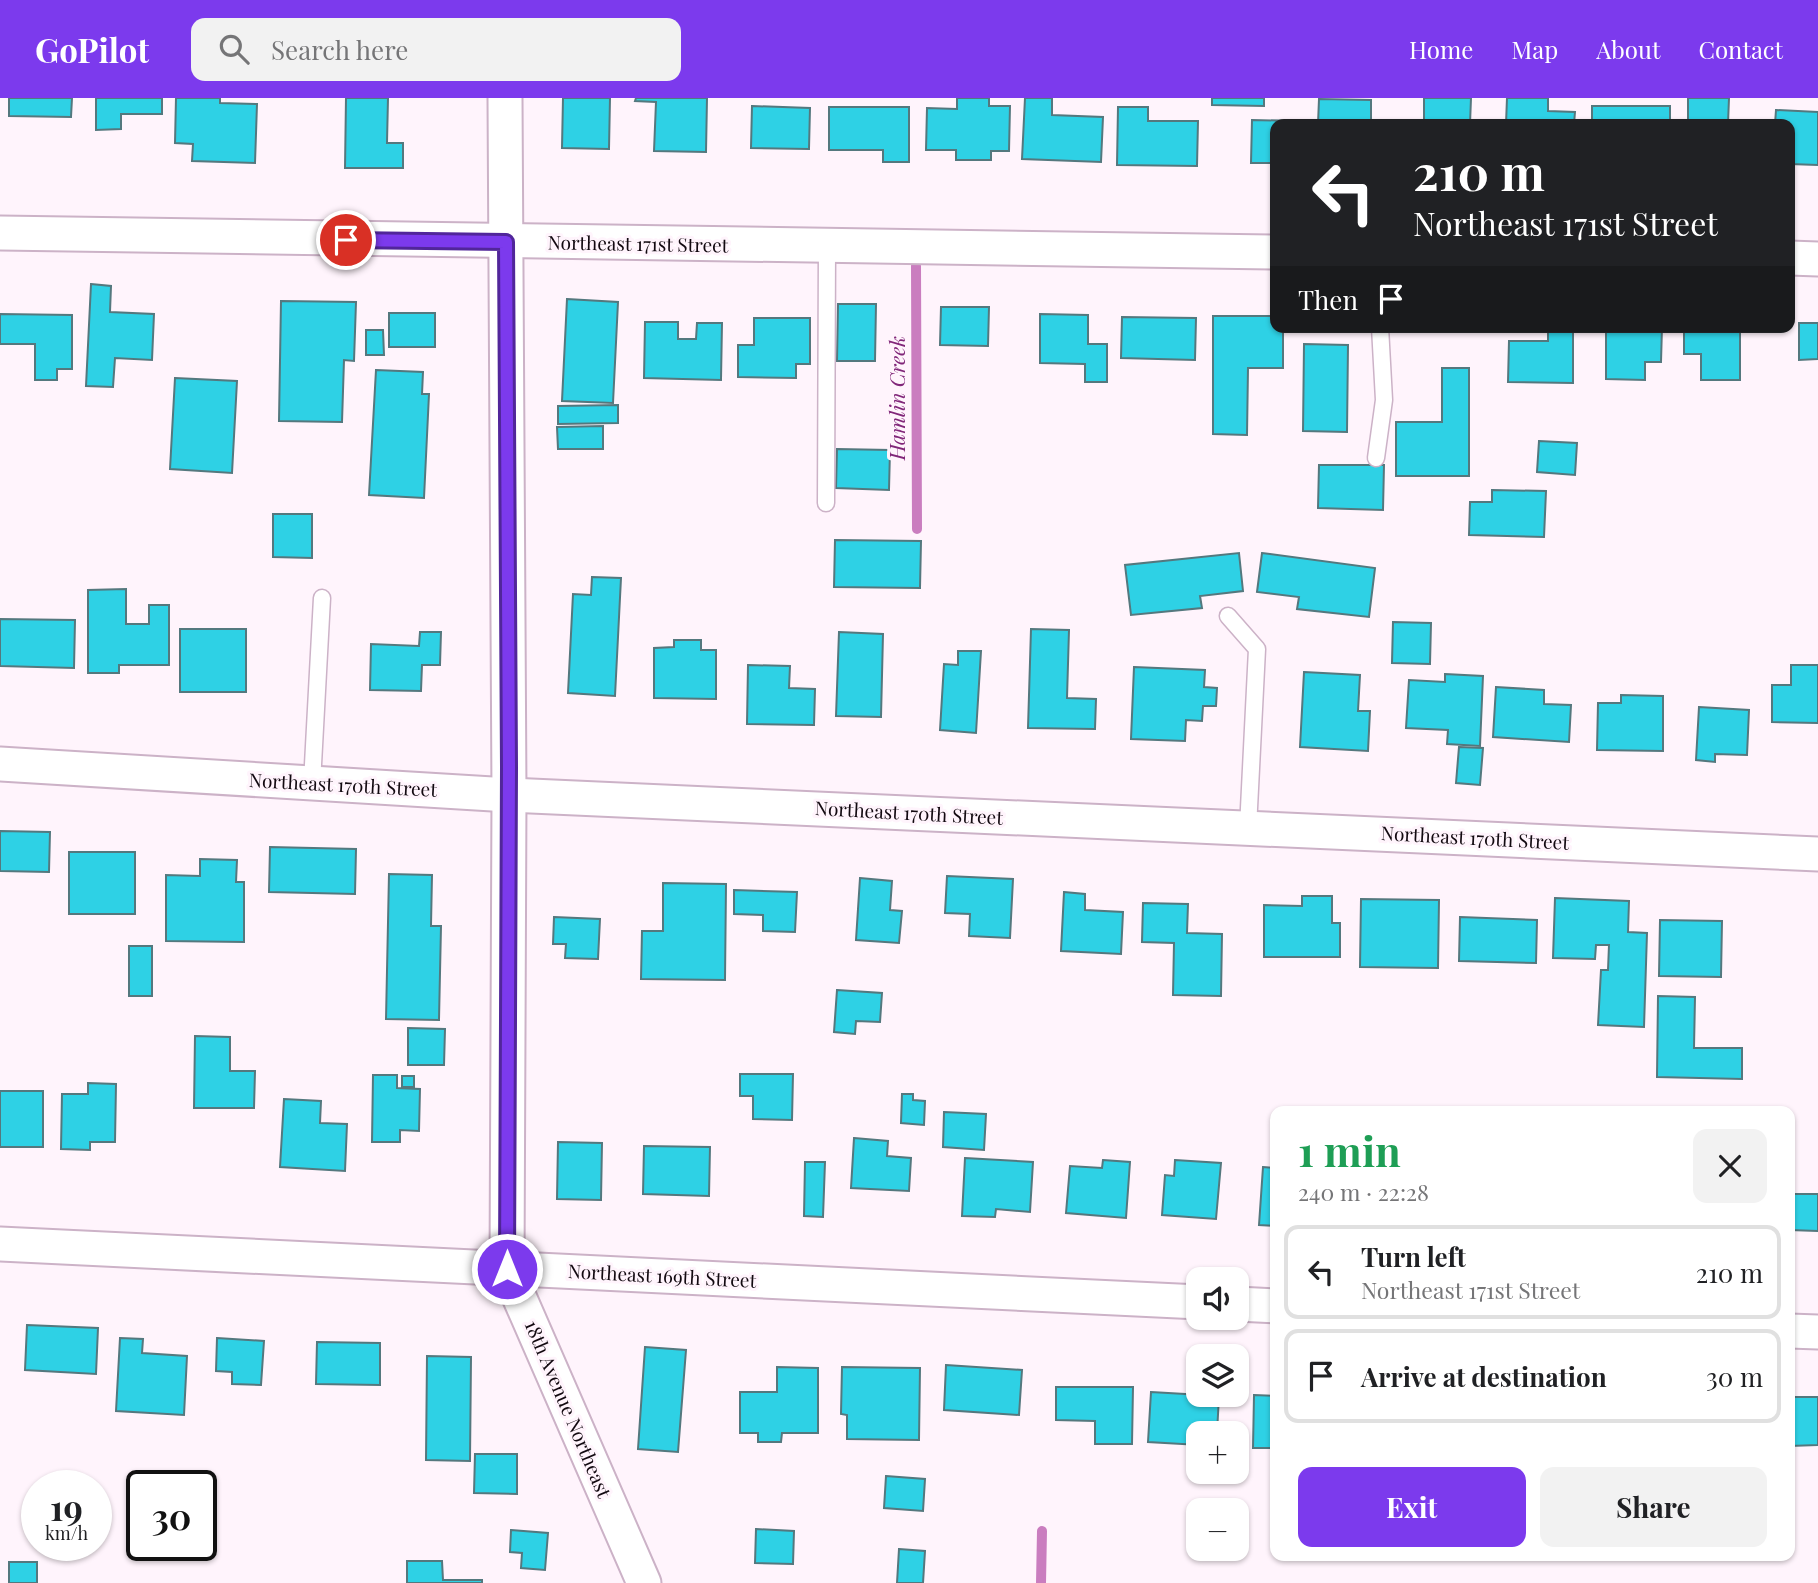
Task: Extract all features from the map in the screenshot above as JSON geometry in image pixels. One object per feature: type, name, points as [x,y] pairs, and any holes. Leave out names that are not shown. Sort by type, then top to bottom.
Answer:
[{"type":"street","name":"18th Avenue Northeast","points":[[505,98],[509,795],[507,1269],[644,1583]]},
{"type":"street","name":"Northeast 171st Street","points":[[0,233],[1270,252]]},
{"type":"street","points":[[1795,258],[1818,259]]},
{"type":"street","name":"Northeast 170th Street","points":[[0,764],[509,795],[1818,853]]},
{"type":"street","name":"Northeast 169th Street","points":[[0,1244],[1186,1301]]},
{"type":"street","points":[[1249,1305],[1270,1306]]},
{"type":"street","points":[[1795,1331],[1818,1332]]},
{"type":"lane","points":[[826,503],[827,247]]},
{"type":"lane","points":[[1376,458],[1384,400],[1380,333]]},
{"type":"lane","points":[[312,783],[322,598]]},
{"type":"lane","points":[[1228,616],[1257,649],[1248,828]]},
{"type":"building","points":[[9,98],[72,98],[71,117],[9,116]]},
{"type":"building","points":[[96,98],[162,98],[162,114],[121,114],[121,129],[96,130]]},
{"type":"building","points":[[176,98],[220,98],[220,103],[257,104],[255,163],[192,161],[193,144],[175,143]]},
{"type":"building","points":[[346,98],[388,98],[387,143],[403,143],[403,168],[345,168]]},
{"type":"building","points":[[563,98],[610,98],[609,149],[562,148]]},
{"type":"building","points":[[636,98],[707,98],[706,152],[654,151],[656,102],[635,101]]},
{"type":"building","points":[[957,98],[989,98],[989,106],[1010,106],[1009,151],[991,151],[991,160],[956,160],[956,150],[926,150],[927,108],[957,109]]},
{"type":"building","points":[[1025,98],[1052,98],[1052,115],[1103,117],[1101,162],[1022,159]]},
{"type":"building","points":[[1212,98],[1264,98],[1264,106],[1212,105]]},
{"type":"building","points":[[1424,98],[1471,98],[1470,119],[1424,119]]},
{"type":"building","points":[[1507,98],[1548,98],[1548,111],[1575,112],[1574,119],[1506,119]]},
{"type":"building","points":[[1688,98],[1729,98],[1728,119],[1688,119]]},
{"type":"building","points":[[1319,99],[1371,100],[1371,119],[1318,119]]},
{"type":"building","points":[[752,106],[810,108],[809,149],[751,148]]},
{"type":"building","points":[[1592,106],[1670,106],[1670,119],[1592,119]]},
{"type":"building","points":[[829,107],[909,107],[909,162],[883,162],[883,150],[829,150]]},
{"type":"building","points":[[1118,107],[1148,107],[1148,121],[1198,121],[1197,166],[1117,165]]},
{"type":"building","points":[[1776,110],[1818,112],[1818,165],[1795,164],[1795,119],[1775,119]]},
{"type":"building","points":[[1252,120],[1270,120],[1270,163],[1251,163]]},
{"type":"building","points":[[91,284],[111,286],[110,312],[154,314],[152,360],[115,358],[113,387],[86,386]]},
{"type":"building","points":[[567,299],[618,302],[613,403],[562,401]]},
{"type":"building","points":[[281,301],[356,302],[354,361],[344,360],[342,422],[279,421]]},
{"type":"building","points":[[838,304],[876,304],[875,361],[837,361]]},
{"type":"building","points":[[941,307],[989,307],[988,346],[940,345]]},
{"type":"building","points":[[389,313],[435,313],[435,347],[389,347]]},
{"type":"building","points":[[0,314],[72,315],[72,369],[57,369],[57,380],[35,380],[35,344],[0,344]]},
{"type":"building","points":[[1040,314],[1088,315],[1088,344],[1107,344],[1107,382],[1085,382],[1085,364],[1040,363]]},
{"type":"building","points":[[1213,316],[1270,316],[1270,333],[1283,333],[1283,368],[1248,368],[1247,435],[1213,434]]},
{"type":"building","points":[[1122,317],[1196,318],[1195,360],[1121,358]]},
{"type":"building","points":[[754,318],[810,318],[810,364],[796,364],[796,378],[738,377],[738,345],[754,345]]},
{"type":"building","points":[[645,322],[678,322],[678,339],[696,339],[697,323],[722,323],[721,380],[644,378]]},
{"type":"building","points":[[1799,323],[1818,323],[1818,359],[1799,360]]},
{"type":"building","points":[[366,330],[383,330],[384,355],[366,355]]},
{"type":"building","points":[[1548,333],[1573,333],[1573,383],[1508,382],[1509,341],[1548,341]]},
{"type":"building","points":[[1606,333],[1662,333],[1661,362],[1645,362],[1645,380],[1606,379]]},
{"type":"building","points":[[1684,333],[1740,333],[1740,380],[1701,380],[1701,354],[1684,354]]},
{"type":"building","points":[[1304,344],[1348,345],[1347,432],[1303,431]]},
{"type":"building","points":[[1442,368],[1469,368],[1469,476],[1396,476],[1396,422],[1442,422]]},
{"type":"building","points":[[376,370],[423,372],[422,394],[429,394],[424,498],[369,495]]},
{"type":"building","points":[[175,378],[237,381],[232,473],[170,469]]},
{"type":"building","points":[[618,405],[618,423],[558,424],[558,406]]},
{"type":"building","points":[[603,426],[603,449],[558,449],[557,427]]},
{"type":"building","points":[[1539,441],[1577,443],[1575,475],[1537,472]]},
{"type":"building","points":[[837,449],[890,450],[889,490],[836,488]]},
{"type":"building","points":[[1319,465],[1384,465],[1383,510],[1318,508]]},
{"type":"building","points":[[1492,490],[1546,491],[1544,537],[1469,535],[1470,502],[1492,502]]},
{"type":"building","points":[[273,514],[312,514],[312,558],[273,557]]},
{"type":"building","points":[[835,540],[921,541],[920,588],[834,587]]},
{"type":"building","points":[[1239,553],[1243,591],[1200,596],[1202,608],[1131,615],[1125,565]]},
{"type":"building","points":[[1262,553],[1375,568],[1369,617],[1297,609],[1299,597],[1257,592]]},
{"type":"building","points":[[592,577],[621,578],[615,696],[568,693],[573,594],[591,595]]},
{"type":"building","points":[[126,589],[126,624],[149,624],[149,605],[169,605],[169,665],[119,665],[119,673],[88,673],[88,590]]},
{"type":"building","points":[[0,619],[75,620],[74,668],[0,666]]},
{"type":"building","points":[[1393,622],[1431,623],[1430,664],[1392,663]]},
{"type":"building","points":[[180,629],[246,629],[246,692],[180,692]]},
{"type":"building","points":[[1031,629],[1069,630],[1067,698],[1096,699],[1095,729],[1028,728]]},
{"type":"building","points":[[420,632],[441,632],[440,665],[422,665],[421,691],[370,690],[371,644],[419,646]]},
{"type":"building","points":[[839,632],[883,634],[881,717],[836,716]]},
{"type":"building","points":[[674,640],[701,640],[701,650],[716,650],[716,699],[654,698],[654,648],[674,647]]},
{"type":"building","points":[[958,651],[981,651],[976,733],[940,730],[944,664],[958,665]]},
{"type":"building","points":[[748,665],[790,666],[789,688],[815,689],[814,725],[747,724]]},
{"type":"building","points":[[1791,665],[1818,665],[1818,723],[1772,722],[1772,685],[1791,685]]},
{"type":"building","points":[[1134,667],[1205,670],[1204,687],[1217,688],[1216,706],[1203,706],[1202,721],[1186,720],[1185,741],[1131,739]]},
{"type":"building","points":[[1304,672],[1360,675],[1358,711],[1370,711],[1368,751],[1300,747]]},
{"type":"building","points":[[1445,674],[1483,676],[1480,746],[1447,744],[1448,730],[1406,728],[1409,680],[1445,682]]},
{"type":"building","points":[[1496,687],[1544,690],[1544,704],[1571,705],[1569,742],[1493,737]]},
{"type":"building","points":[[1621,695],[1663,696],[1663,751],[1597,750],[1598,703],[1621,703]]},
{"type":"building","points":[[1699,707],[1749,710],[1747,755],[1715,754],[1715,762],[1696,760]]},
{"type":"building","points":[[1459,747],[1483,748],[1480,785],[1456,783]]},
{"type":"building","points":[[0,831],[50,832],[49,872],[0,871]]},
{"type":"building","points":[[270,847],[356,849],[355,894],[269,892]]},
{"type":"building","points":[[69,852],[135,852],[135,914],[69,914]]},
{"type":"building","points":[[200,859],[237,860],[236,882],[244,882],[244,942],[166,941],[166,875],[200,876]]},
{"type":"building","points":[[389,874],[432,875],[431,926],[441,926],[439,1020],[386,1019]]},
{"type":"building","points":[[947,876],[1013,879],[1010,938],[969,936],[970,914],[945,913]]},
{"type":"building","points":[[860,878],[892,881],[890,910],[902,911],[899,943],[856,940]]},
{"type":"building","points":[[663,883],[726,884],[725,980],[641,979],[642,931],[663,931]]},
{"type":"building","points":[[734,890],[797,892],[795,932],[763,931],[763,915],[734,914]]},
{"type":"building","points":[[1064,892],[1085,894],[1085,910],[1123,912],[1121,954],[1061,951]]},
{"type":"building","points":[[1302,896],[1332,896],[1332,923],[1340,923],[1340,957],[1264,957],[1264,905],[1302,906]]},
{"type":"building","points":[[1555,898],[1629,901],[1628,932],[1647,933],[1644,1027],[1598,1025],[1601,970],[1608,970],[1609,945],[1596,945],[1595,959],[1553,958]]},
{"type":"building","points":[[1361,899],[1439,900],[1438,968],[1360,967]]},
{"type":"building","points":[[1143,903],[1188,904],[1187,933],[1222,934],[1221,996],[1173,995],[1174,943],[1142,942]]},
{"type":"building","points":[[554,917],[600,919],[598,959],[565,958],[566,944],[553,944]]},
{"type":"building","points":[[1460,917],[1537,920],[1536,963],[1459,961]]},
{"type":"building","points":[[1660,920],[1722,921],[1721,977],[1659,976]]},
{"type":"building","points":[[129,946],[152,946],[152,996],[129,996]]},
{"type":"building","points":[[837,990],[882,993],[880,1022],[856,1021],[855,1034],[834,1032]]},
{"type":"building","points":[[1658,996],[1695,997],[1694,1048],[1742,1048],[1742,1079],[1657,1077]]},
{"type":"building","points":[[408,1028],[445,1029],[444,1065],[408,1065]]},
{"type":"building","points":[[195,1036],[230,1037],[230,1071],[255,1071],[254,1108],[194,1108]]},
{"type":"building","points":[[740,1074],[793,1074],[792,1120],[753,1119],[753,1096],[740,1096]]},
{"type":"building","points":[[373,1075],[397,1075],[397,1088],[420,1089],[419,1131],[400,1130],[400,1142],[372,1142]]},
{"type":"building","points":[[402,1076],[414,1076],[414,1087],[402,1087]]},
{"type":"building","points":[[88,1083],[116,1084],[115,1142],[90,1142],[90,1150],[61,1149],[62,1094],[88,1094]]},
{"type":"building","points":[[0,1091],[43,1091],[43,1147],[0,1147]]},
{"type":"building","points":[[902,1094],[913,1094],[913,1100],[925,1101],[924,1125],[901,1123]]},
{"type":"building","points":[[284,1099],[321,1101],[320,1123],[347,1124],[345,1171],[280,1167]]},
{"type":"building","points":[[944,1112],[986,1114],[984,1150],[943,1147]]},
{"type":"building","points":[[854,1138],[888,1141],[887,1156],[911,1158],[909,1191],[851,1188]]},
{"type":"building","points":[[558,1142],[602,1143],[601,1200],[557,1199]]},
{"type":"building","points":[[644,1146],[710,1147],[709,1196],[643,1194]]},
{"type":"building","points":[[965,1158],[1033,1162],[1030,1212],[996,1209],[995,1217],[962,1216]]},
{"type":"building","points":[[1103,1160],[1130,1162],[1126,1218],[1066,1213],[1070,1166],[1102,1168]]},
{"type":"building","points":[[1175,1160],[1221,1163],[1216,1219],[1162,1215],[1165,1175],[1174,1176]]},
{"type":"building","points":[[805,1162],[825,1162],[823,1217],[804,1216]]},
{"type":"building","points":[[1263,1167],[1270,1168],[1270,1226],[1259,1225]]},
{"type":"building","points":[[1795,1194],[1818,1194],[1818,1231],[1795,1230]]},
{"type":"building","points":[[27,1325],[98,1328],[96,1374],[25,1370]]},
{"type":"building","points":[[120,1338],[143,1339],[142,1353],[187,1356],[184,1415],[116,1411]]},
{"type":"building","points":[[217,1338],[264,1341],[261,1385],[232,1384],[232,1372],[216,1371]]},
{"type":"building","points":[[317,1342],[380,1343],[380,1385],[316,1384]]},
{"type":"building","points":[[645,1347],[686,1350],[678,1452],[638,1449]]},
{"type":"building","points":[[427,1356],[471,1357],[470,1461],[426,1460]]},
{"type":"building","points":[[946,1365],[1022,1370],[1019,1415],[944,1410]]},
{"type":"building","points":[[777,1367],[818,1368],[818,1433],[782,1433],[781,1442],[758,1442],[758,1433],[740,1433],[740,1392],[777,1392]]},
{"type":"building","points":[[842,1367],[920,1368],[919,1440],[847,1439],[847,1415],[841,1414]]},
{"type":"building","points":[[1056,1387],[1133,1387],[1132,1444],[1095,1444],[1095,1421],[1056,1420]]},
{"type":"building","points":[[1151,1392],[1186,1394],[1186,1407],[1218,1407],[1218,1421],[1186,1421],[1186,1444],[1148,1442]]},
{"type":"building","points":[[1254,1395],[1270,1396],[1270,1448],[1253,1448]]},
{"type":"building","points":[[1795,1397],[1818,1397],[1818,1445],[1795,1446]]},
{"type":"building","points":[[475,1454],[517,1454],[517,1494],[474,1493]]},
{"type":"building","points":[[886,1476],[925,1479],[923,1511],[884,1508]]},
{"type":"building","points":[[756,1529],[794,1531],[793,1564],[755,1563]]},
{"type":"building","points":[[511,1530],[548,1533],[545,1570],[521,1568],[522,1553],[510,1552]]},
{"type":"building","points":[[899,1549],[925,1551],[923,1583],[897,1583]]},
{"type":"building","points":[[407,1561],[442,1561],[443,1580],[482,1580],[482,1583],[407,1583]]},
{"type":"building","points":[[9,1562],[37,1562],[37,1583],[9,1583]]},
{"type":"waterway","name":"Hamlin Creek","points":[[916,266],[917,529]]},
{"type":"waterway","name":"Hamlin Creek","points":[[1041,1583],[1042,1531]]},
{"type":"route","points":[[346,240],[506,242],[509,767],[507,1269]]}]
